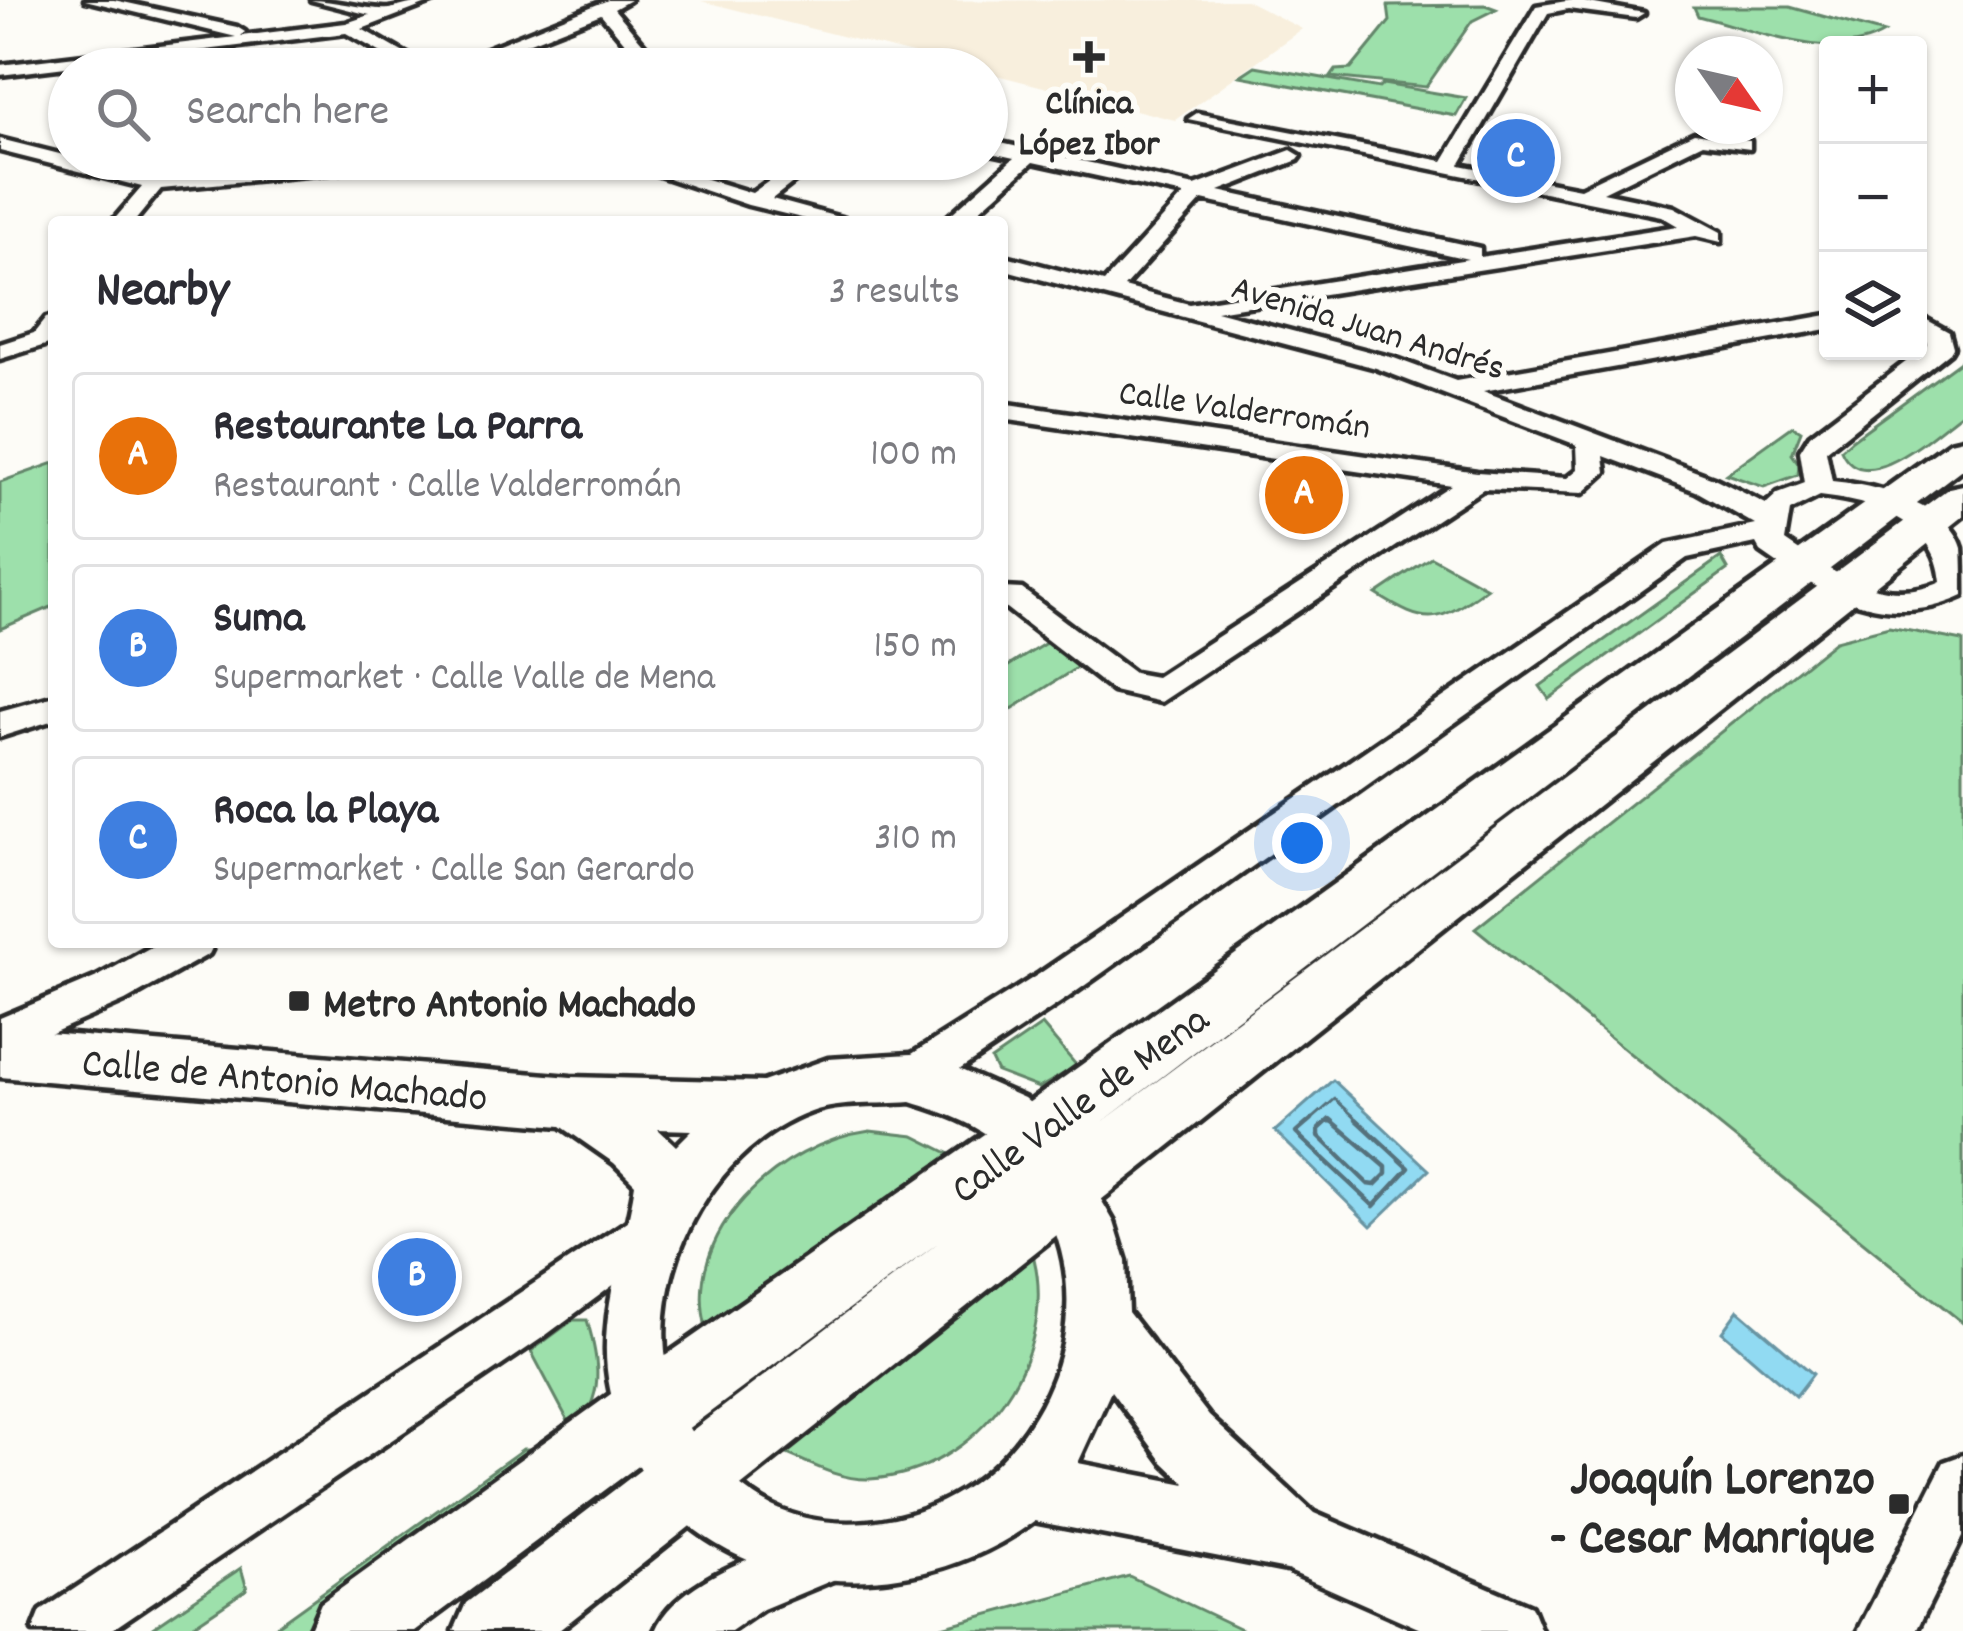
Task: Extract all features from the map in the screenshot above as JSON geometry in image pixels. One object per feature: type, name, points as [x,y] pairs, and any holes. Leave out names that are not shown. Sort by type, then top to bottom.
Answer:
[{"type":"main road","name":"Calle Valle de Mena","points":[[350,1631],[647,1411],[1048,1161],[1191,1093],[1792,542],[1891,504],[1963,450]]},
{"type":"main road","name":"Calle Valle de Mena","points":[[1792,542],[1929,523],[1963,496]]},
{"type":"main road","name":"Calle Valle de Mena","points":[[494,1631],[686,1484],[1048,1161]]},
{"type":"street","points":[[94,0],[258,37]]},
{"type":"street","points":[[319,0],[389,15]]},
{"type":"street","points":[[172,48],[349,28],[429,0]]},
{"type":"street","points":[[500,48],[613,4],[642,48]]},
{"type":"street","points":[[1449,167],[1528,14],[1552,5],[1636,13]]},
{"type":"street","points":[[349,28],[385,48]]},
{"type":"street","points":[[62,48],[222,35],[258,37]]},
{"type":"street","points":[[0,53],[48,49]]},
{"type":"street","points":[[0,70],[48,64]]},
{"type":"street","points":[[1184,310],[1493,258],[1708,233],[1667,211],[1197,119]]},
{"type":"street","points":[[1584,194],[1701,137],[1744,146]]},
{"type":"street","points":[[0,145],[48,157]]},
{"type":"street","points":[[1008,150],[1493,258]]},
{"type":"street","points":[[0,163],[38,154]]},
{"type":"street","points":[[1008,174],[1029,155]]},
{"type":"street","points":[[1108,291],[1198,192],[1291,156]]},
{"type":"street","points":[[139,180],[184,180]]},
{"type":"street","points":[[683,180],[768,209],[809,216]]},
{"type":"street","points":[[768,209],[794,180]]},
{"type":"street","points":[[960,216],[1001,180]]},
{"type":"street","points":[[127,216],[151,183]]},
{"type":"street","name":"Avenida Juan Andrés","points":[[1008,264],[1385,363],[1458,388],[1706,485],[1792,542]]},
{"type":"street","points":[[1458,388],[1819,324]]},
{"type":"street","points":[[1927,327],[1937,332],[1941,347],[1927,358]]},
{"type":"street","points":[[0,352],[48,338]]},
{"type":"street","points":[[1924,360],[1819,441],[1813,451],[1820,488],[1853,490],[1929,523],[1954,550],[1961,599]]},
{"type":"street","name":"Calle Valderromán","points":[[1008,412],[1477,480],[1573,487],[1592,472],[1590,440]]},
{"type":"street","points":[[1011,596],[1125,683],[1161,691],[1477,480]]},
{"type":"street","name":"Calle Valle de Mena","points":[[1792,542],[1794,493],[1820,488]]},
{"type":"street","name":"Calle Valle de Mena","points":[[911,1078],[1053,986],[1677,551],[1792,542],[1871,598],[1961,599]]},
{"type":"street","points":[[0,725],[48,708]]},
{"type":"street","points":[[0,1037],[111,989],[185,948]]},
{"type":"street","name":"Calle de Antonio Machado","points":[[0,1053],[571,1102],[765,1107]]},
{"type":"street","points":[[683,1631],[744,1589],[821,1558],[908,1552],[977,1523],[1023,1486],[1081,1396],[1099,1324],[1099,1287],[1086,1224],[1048,1161],[976,1097],[911,1078],[808,1088],[765,1107],[688,1174],[658,1224],[633,1340],[647,1411],[686,1484],[751,1535],[821,1558]]},
{"type":"street","name":"Calle de Antonio Machado","points":[[571,1102],[634,1144],[665,1174],[658,1224]]},
{"type":"street","points":[[61,1631],[513,1328],[658,1224]]},
{"type":"street","points":[[1099,1324],[1186,1439],[1290,1537]]},
{"type":"street","points":[[1886,1631],[1963,1481]]},
{"type":"street","points":[[1023,1486],[1290,1537],[1506,1631]]},
{"type":"shaded area","name":"Clínica López Ibor","points":[[1246,0],[1302,29],[1175,120],[1008,78],[1008,48],[888,48],[701,1]]},
{"type":"green space","points":[[1485,5],[1496,9],[1472,21],[1426,87],[1331,77],[1336,70],[1351,69],[1390,21],[1388,6]]},
{"type":"green space","points":[[1694,7],[1790,7],[1884,33],[1819,36],[1818,45],[1698,16]]},
{"type":"green space","points":[[1255,66],[1466,98],[1456,116],[1240,76]]},
{"type":"green space","points":[[1963,359],[1963,412],[1901,458],[1866,469],[1852,464],[1841,450]]},
{"type":"green space","points":[[1793,426],[1801,431],[1792,454],[1799,464],[1798,475],[1764,487],[1726,474]]},
{"type":"green space","points":[[48,465],[48,609],[0,629],[0,482]]},
{"type":"green space","points":[[1431,557],[1487,588],[1456,609],[1433,617],[1408,612],[1376,594]]},
{"type":"green space","points":[[1721,557],[1728,569],[1549,699],[1540,686]]},
{"type":"green space","points":[[1889,627],[1963,641],[1963,1323],[1475,928],[1835,641]]},
{"type":"green space","points":[[1049,641],[1081,665],[1012,709],[1008,706],[1008,666]]},
{"type":"green space","points":[[1042,1025],[1077,1066],[1039,1088],[997,1072],[991,1060]]},
{"type":"green space","points":[[870,1131],[914,1136],[950,1154],[707,1331],[702,1294],[708,1260],[744,1198],[803,1153]]},
{"type":"green space","points":[[1033,1254],[1038,1293],[1034,1331],[1022,1368],[977,1432],[945,1456],[909,1472],[870,1479],[836,1474],[783,1452]]},
{"type":"green space","points":[[573,1320],[587,1320],[597,1378],[591,1405],[573,1430],[531,1351]]},
{"type":"green space","points":[[523,1449],[539,1449],[544,1456],[301,1631],[269,1631]]},
{"type":"green space","points":[[241,1568],[247,1589],[185,1631],[148,1631]]},
{"type":"green space","points":[[1129,1576],[1245,1631],[927,1631]]},
{"type":"water","points":[[1333,1080],[1429,1170],[1371,1226],[1275,1131]]},
{"type":"water","points":[[1738,1310],[1813,1374],[1796,1396],[1722,1332]]},
{"type":"place","name":"Clínica López Ibor","points":[[1089,57]]},
{"type":"place","name":"Roca la Playa","points":[[1516,158]]},
{"type":"place","name":"Restaurante La Parra","points":[[1304,495]]},
{"type":"place","name":"Metro Antonio Machado","points":[[299,1001]]},
{"type":"place","name":"Suma","points":[[417,1277]]},
{"type":"place","name":"Joaquín Lorenzo - Cesar Manrique","points":[[1899,1504]]}]
